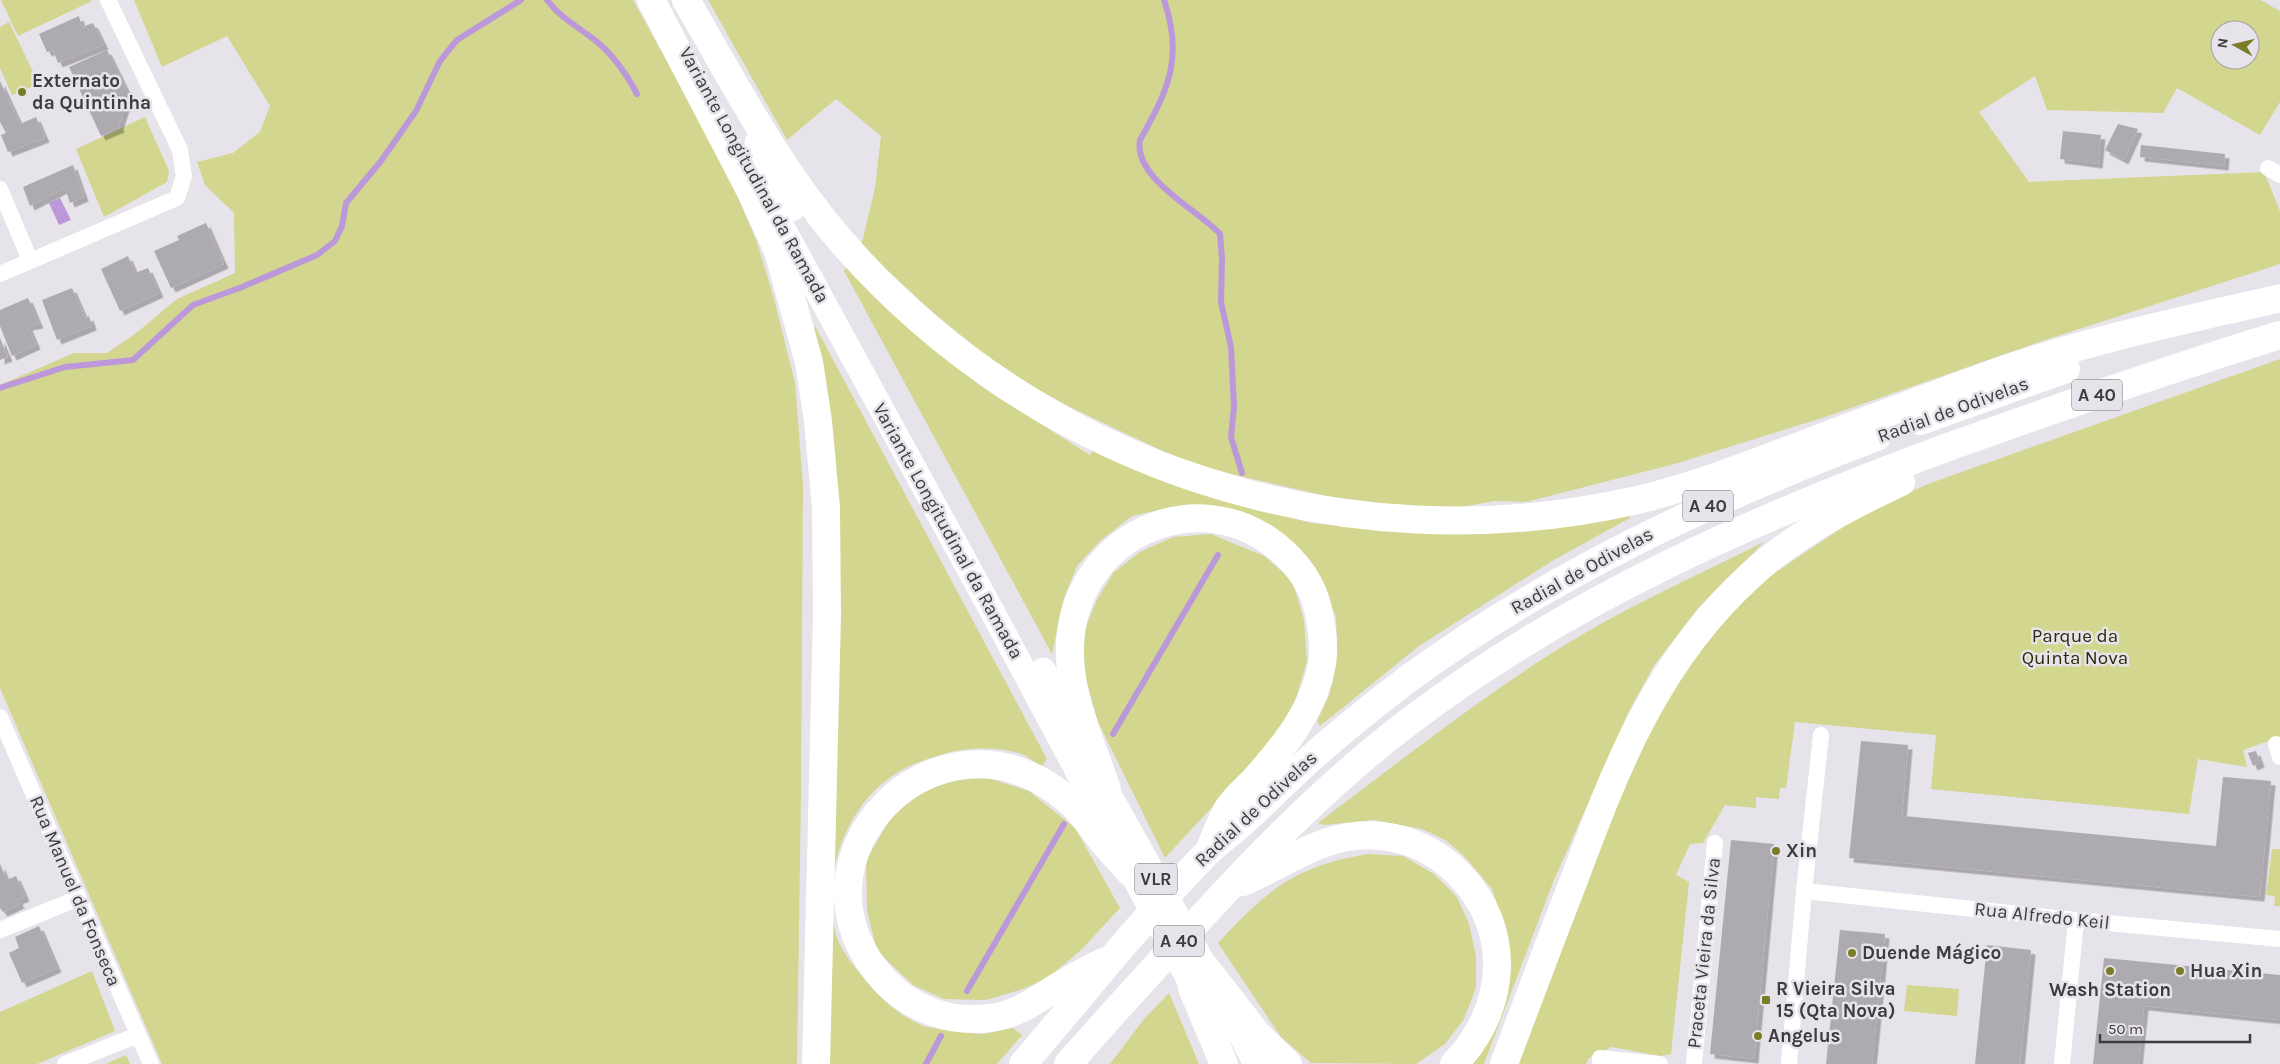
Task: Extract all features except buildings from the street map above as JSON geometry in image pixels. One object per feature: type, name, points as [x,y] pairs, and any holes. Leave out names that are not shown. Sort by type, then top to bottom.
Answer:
[{"type":"highway","points":[[651,0],[752,194],[778,251],[806,354],[818,421],[826,508],[827,615],[816,1064]]},
{"type":"highway","points":[[686,0],[789,174],[842,242],[897,299],[931,329],[999,381],[1032,403],[1091,436],[1128,453],[1190,477],[1287,504],[1364,516],[1449,521],[1532,517],[1628,502],[1731,473],[2034,360],[2280,298]]},
{"type":"highway","name":"Radial de Odivelas","points":[[1023,1064],[1096,980],[1111,958],[1210,850],[1240,825],[1331,740],[1408,679],[1488,624],[1608,554],[1701,509],[1853,446],[2078,364],[2280,298]]},
{"type":"highway","name":"Radial de Odivelas","points":[[1068,1064],[1128,994],[1285,828],[1408,722],[1516,647],[1637,579],[1757,522],[2006,425],[2280,335]]},
{"type":"highway","points":[[1504,1064],[1582,859],[1641,718],[1686,645],[1751,575],[1785,548],[1842,511],[1903,481],[2043,429],[2280,347]]},
{"type":"highway","points":[[1107,790],[1073,688],[1070,665],[1070,644],[1073,624],[1087,584],[1100,563],[1131,536],[1148,527],[1168,522],[1190,519],[1220,520],[1248,529],[1265,538],[1284,553],[1307,581],[1316,601],[1321,622],[1324,643],[1322,662],[1311,703],[1300,722],[1273,759],[1228,809],[1210,850]]},
{"type":"highway","points":[[1111,958],[1072,978],[1032,1004],[1009,1014],[989,1018],[967,1019],[929,1012],[910,1002],[892,988],[877,973],[866,956],[857,936],[851,913],[850,873],[856,850],[866,829],[878,811],[889,800],[911,783],[930,773],[968,764],[991,765],[1013,770],[1055,790],[1085,817],[1101,839],[1130,872]]},
{"type":"highway","points":[[1230,887],[1261,874],[1313,846],[1339,838],[1381,836],[1398,839],[1433,853],[1448,864],[1478,897],[1494,934],[1497,954],[1497,979],[1491,1005],[1480,1032],[1466,1052],[1454,1064]]},
{"type":"highway","points":[[1199,978],[1224,1064]]},
{"type":"highway","points":[[1199,978],[1288,1064]]},
{"type":"highway","points":[[1089,1064],[1101,1048],[1128,994]]},
{"type":"main road","name":"Variante Longitudinal da Ramada","points":[[656,0],[716,104],[938,511],[1110,830],[1130,872],[1256,1064]]},
{"type":"main road","name":"Variante Longitudinal da Ramada","points":[[682,0],[738,108],[1107,790],[1199,978],[1236,1064]]},
{"type":"street","points":[[0,274],[176,198],[184,176],[180,150],[108,0]]},
{"type":"street","points":[[0,189],[30,260]]},
{"type":"street","name":"Rua Manuel da Fonseca","points":[[0,717],[151,1064]]},
{"type":"street","points":[[1789,1064],[1804,891],[1821,735]]},
{"type":"street","name":"Praceta Vieira da Silva","points":[[1694,1064],[1715,843]]},
{"type":"street","name":"Rua Alfredo Keil","points":[[1804,891],[2076,920],[2280,939]]},
{"type":"street","points":[[0,930],[79,898]]},
{"type":"street","points":[[2062,1064],[2076,920]]},
{"type":"street","points":[[65,1064],[138,1034]]},
{"type":"street","points":[[1600,1064],[1600,1058],[1660,1064]]},
{"type":"green space","points":[[1,0],[91,0],[92,1],[18,36]]},
{"type":"green space","points":[[134,0],[633,0],[723,163],[757,242],[774,299],[795,383],[803,485],[797,1064],[162,1064],[0,688],[0,385],[74,353],[107,353],[135,334],[177,299],[235,273],[234,213],[205,185],[197,162],[233,153],[260,132],[270,106],[227,36],[162,67]]},
{"type":"green space","points":[[708,0],[2260,0],[2280,11],[2280,102],[2260,135],[2177,88],[2163,113],[2047,110],[2035,76],[1979,112],[2029,182],[2264,172],[2280,211],[2280,264],[2045,340],[1828,416],[1678,463],[1526,502],[1495,501],[1461,507],[1402,506],[1326,496],[1222,472],[1175,457],[1070,407],[1006,372],[936,315],[861,246],[875,188],[881,136],[836,99],[787,140]]},
{"type":"green space","points":[[9,22],[39,84],[12,95],[0,68],[0,27]]},
{"type":"green space","points":[[145,117],[169,171],[167,182],[104,217],[76,149]]},
{"type":"green space","points":[[847,266],[925,342],[985,389],[1090,455],[1093,451],[1185,489],[1311,523],[1398,531],[1469,533],[1583,523],[1627,514],[1630,518],[1552,561],[1419,646],[1320,726],[1317,721],[1329,696],[1334,676],[1337,643],[1336,617],[1322,585],[1198,507],[1168,508],[1132,516],[1100,541],[1077,566],[1064,598],[1052,654],[844,271]]},
{"type":"green space","points":[[815,326],[1047,759],[1041,767],[1026,756],[1007,750],[963,750],[907,767],[877,788],[862,805],[850,824],[841,845],[835,867],[832,890],[832,913],[836,935],[847,957],[874,991],[889,1005],[914,1022],[927,1027],[983,1034],[1013,1028],[1022,1035],[997,1064],[824,1064],[813,330]]},
{"type":"green space","name":"Parque da Quinta Nova","points":[[2280,359],[2280,737],[2243,750],[2247,767],[2198,759],[2189,814],[1931,789],[1936,735],[1795,722],[1786,788],[1780,788],[1779,799],[1756,797],[1756,808],[1725,805],[1703,843],[1690,844],[1676,875],[1689,882],[1671,1054],[1660,1056],[1612,1047],[1589,1058],[1586,1064],[1516,1064],[1620,787],[1656,716],[1686,669],[1727,613],[1773,574],[1861,515],[1928,484]]},
{"type":"green space","points":[[1211,534],[1264,556],[1292,580],[1304,620],[1307,661],[1295,702],[1274,740],[1165,858],[1098,722],[1085,676],[1083,649],[1085,629],[1096,602],[1113,573],[1140,552],[1173,537]]},
{"type":"green space","points":[[1764,542],[1698,608],[1653,667],[1628,713],[1554,880],[1484,1064],[1467,1064],[1498,1018],[1508,986],[1510,958],[1492,889],[1465,857],[1447,841],[1422,829],[1374,820],[1324,825],[1318,823],[1464,713],[1555,651],[1632,607]]},
{"type":"green space","points":[[988,778],[1029,791],[1075,828],[1120,908],[1082,949],[1048,978],[1020,990],[986,1000],[944,999],[913,985],[877,951],[867,911],[866,860],[891,818],[914,794],[957,779]]},
{"type":"green space","points":[[2272,849],[2280,849],[2280,906],[2274,906],[2275,896],[2266,895]]},
{"type":"green space","points":[[1368,854],[1403,856],[1434,874],[1457,897],[1469,924],[1476,956],[1476,988],[1464,1019],[1445,1044],[1416,1064],[1311,1063],[1281,1037],[1218,943],[1252,908],[1284,883],[1301,873],[1321,866]]},
{"type":"green space","points":[[92,971],[115,1031],[37,1064],[0,1064],[0,1012]]},
{"type":"green space","points":[[1907,985],[1959,989],[1957,1016],[1904,1011]]},
{"type":"green space","points":[[1169,993],[1199,1064],[1110,1064],[1144,1019]]},
{"type":"green space","points":[[126,1055],[130,1064],[106,1064]]},
{"type":"shaded area","points":[[60,198],[71,220],[59,225],[49,203]]},
{"type":"waterway","points":[[0,388],[65,367],[133,360],[193,305],[242,287],[317,255],[335,241],[342,226],[346,203],[381,161],[416,111],[440,61],[457,40],[521,0]]},
{"type":"waterway","points":[[547,0],[561,15],[610,54],[622,69],[637,94]]},
{"type":"waterway","points":[[1164,0],[1173,39],[1173,57],[1165,89],[1140,140],[1141,154],[1146,167],[1156,180],[1220,234],[1222,259],[1221,302],[1231,347],[1234,407],[1231,437],[1242,473]]},
{"type":"waterway","points":[[1113,734],[1218,555]]},
{"type":"waterway","points":[[967,991],[1064,824]]},
{"type":"waterway","points":[[926,1064],[941,1036]]},
{"type":"place","name":"Externato da Quintinha","points":[[22,92]]},
{"type":"place","name":"Xin","points":[[1776,851]]},
{"type":"place","name":"Duende Mágico","points":[[1852,953]]},
{"type":"place","name":"Wash Station","points":[[2110,971]]},
{"type":"place","name":"Hua Xin","points":[[2180,971]]},
{"type":"place","name":"R Vieira Silva 15 (Qta Nova)","points":[[1766,1000]]},
{"type":"place","name":"Angelus","points":[[1758,1036]]}]
